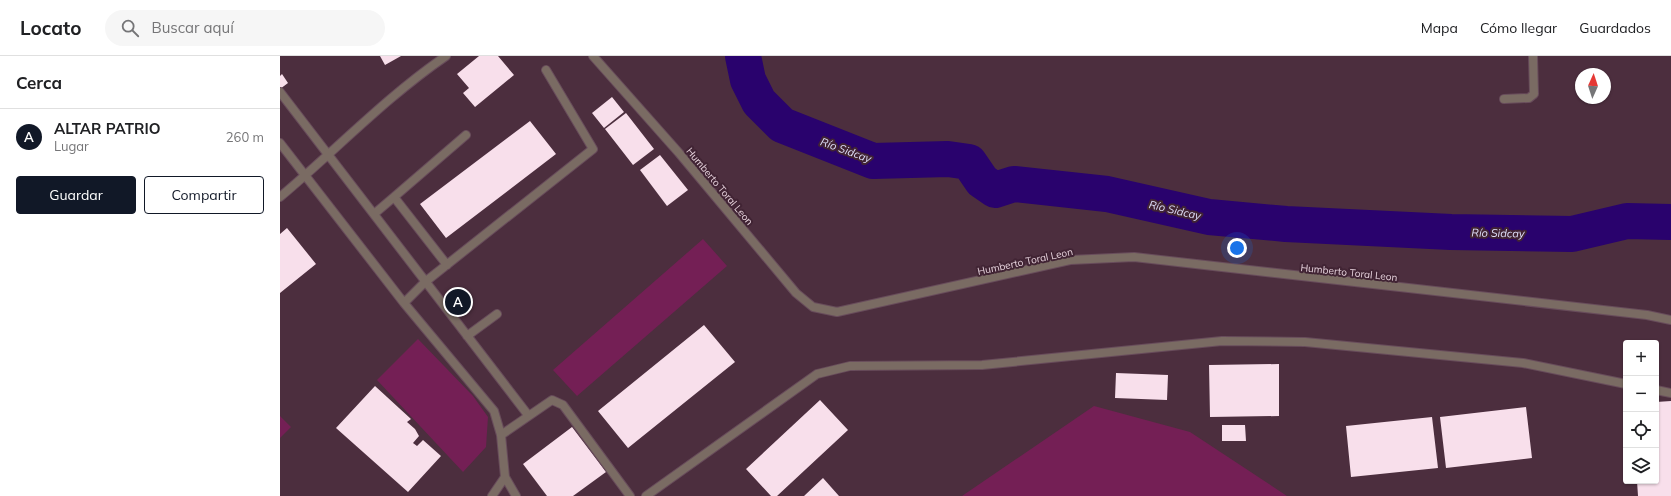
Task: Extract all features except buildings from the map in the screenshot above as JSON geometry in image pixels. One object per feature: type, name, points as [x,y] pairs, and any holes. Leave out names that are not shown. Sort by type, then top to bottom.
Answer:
[{"type":"street","points":[[280,197],[329,155],[365,119],[446,56]]},
{"type":"street","name":"Humberto Toral Leon","points":[[593,56],[679,153],[796,292],[813,308],[837,312],[1070,260],[1134,257],[1647,315],[1671,320]]},
{"type":"street","points":[[1504,99],[1529,98],[1534,94],[1533,56]]},
{"type":"street","points":[[404,304],[425,282],[593,149],[546,70]]},
{"type":"street","points":[[280,92],[528,415]]},
{"type":"street","points":[[374,214],[466,135]]},
{"type":"street","points":[[280,143],[404,304],[494,411],[501,435],[505,478],[516,496]]},
{"type":"street","points":[[394,197],[447,265]]},
{"type":"street","points":[[467,336],[497,314]]},
{"type":"street","points":[[646,496],[817,374],[850,366],[982,365],[1222,341],[1297,342],[1523,363],[1623,383]]},
{"type":"street","points":[[1659,391],[1671,393]]},
{"type":"street","points":[[501,435],[528,415],[552,400],[563,404],[630,496]]},
{"type":"street","points":[[492,496],[505,478]]},
{"type":"shaded area","points":[[703,239],[727,266],[577,396],[553,370]]},
{"type":"shaded area","points":[[418,339],[473,396],[488,417],[486,447],[463,472],[377,380]]},
{"type":"shaded area","points":[[1094,406],[1190,432],[1287,496],[962,496]]},
{"type":"shaded area","points":[[280,416],[291,427],[280,438]]},
{"type":"waterway","name":"Río Sidcay","points":[[743,56],[748,80],[759,102],[782,125],[873,161],[948,159],[969,162],[982,181],[995,190],[1014,184],[1107,194],[1209,217],[1286,224],[1451,232],[1572,234],[1627,221],[1671,222]]},
{"type":"place","name":"ALTAR PATRIO","points":[[458,302]]}]
